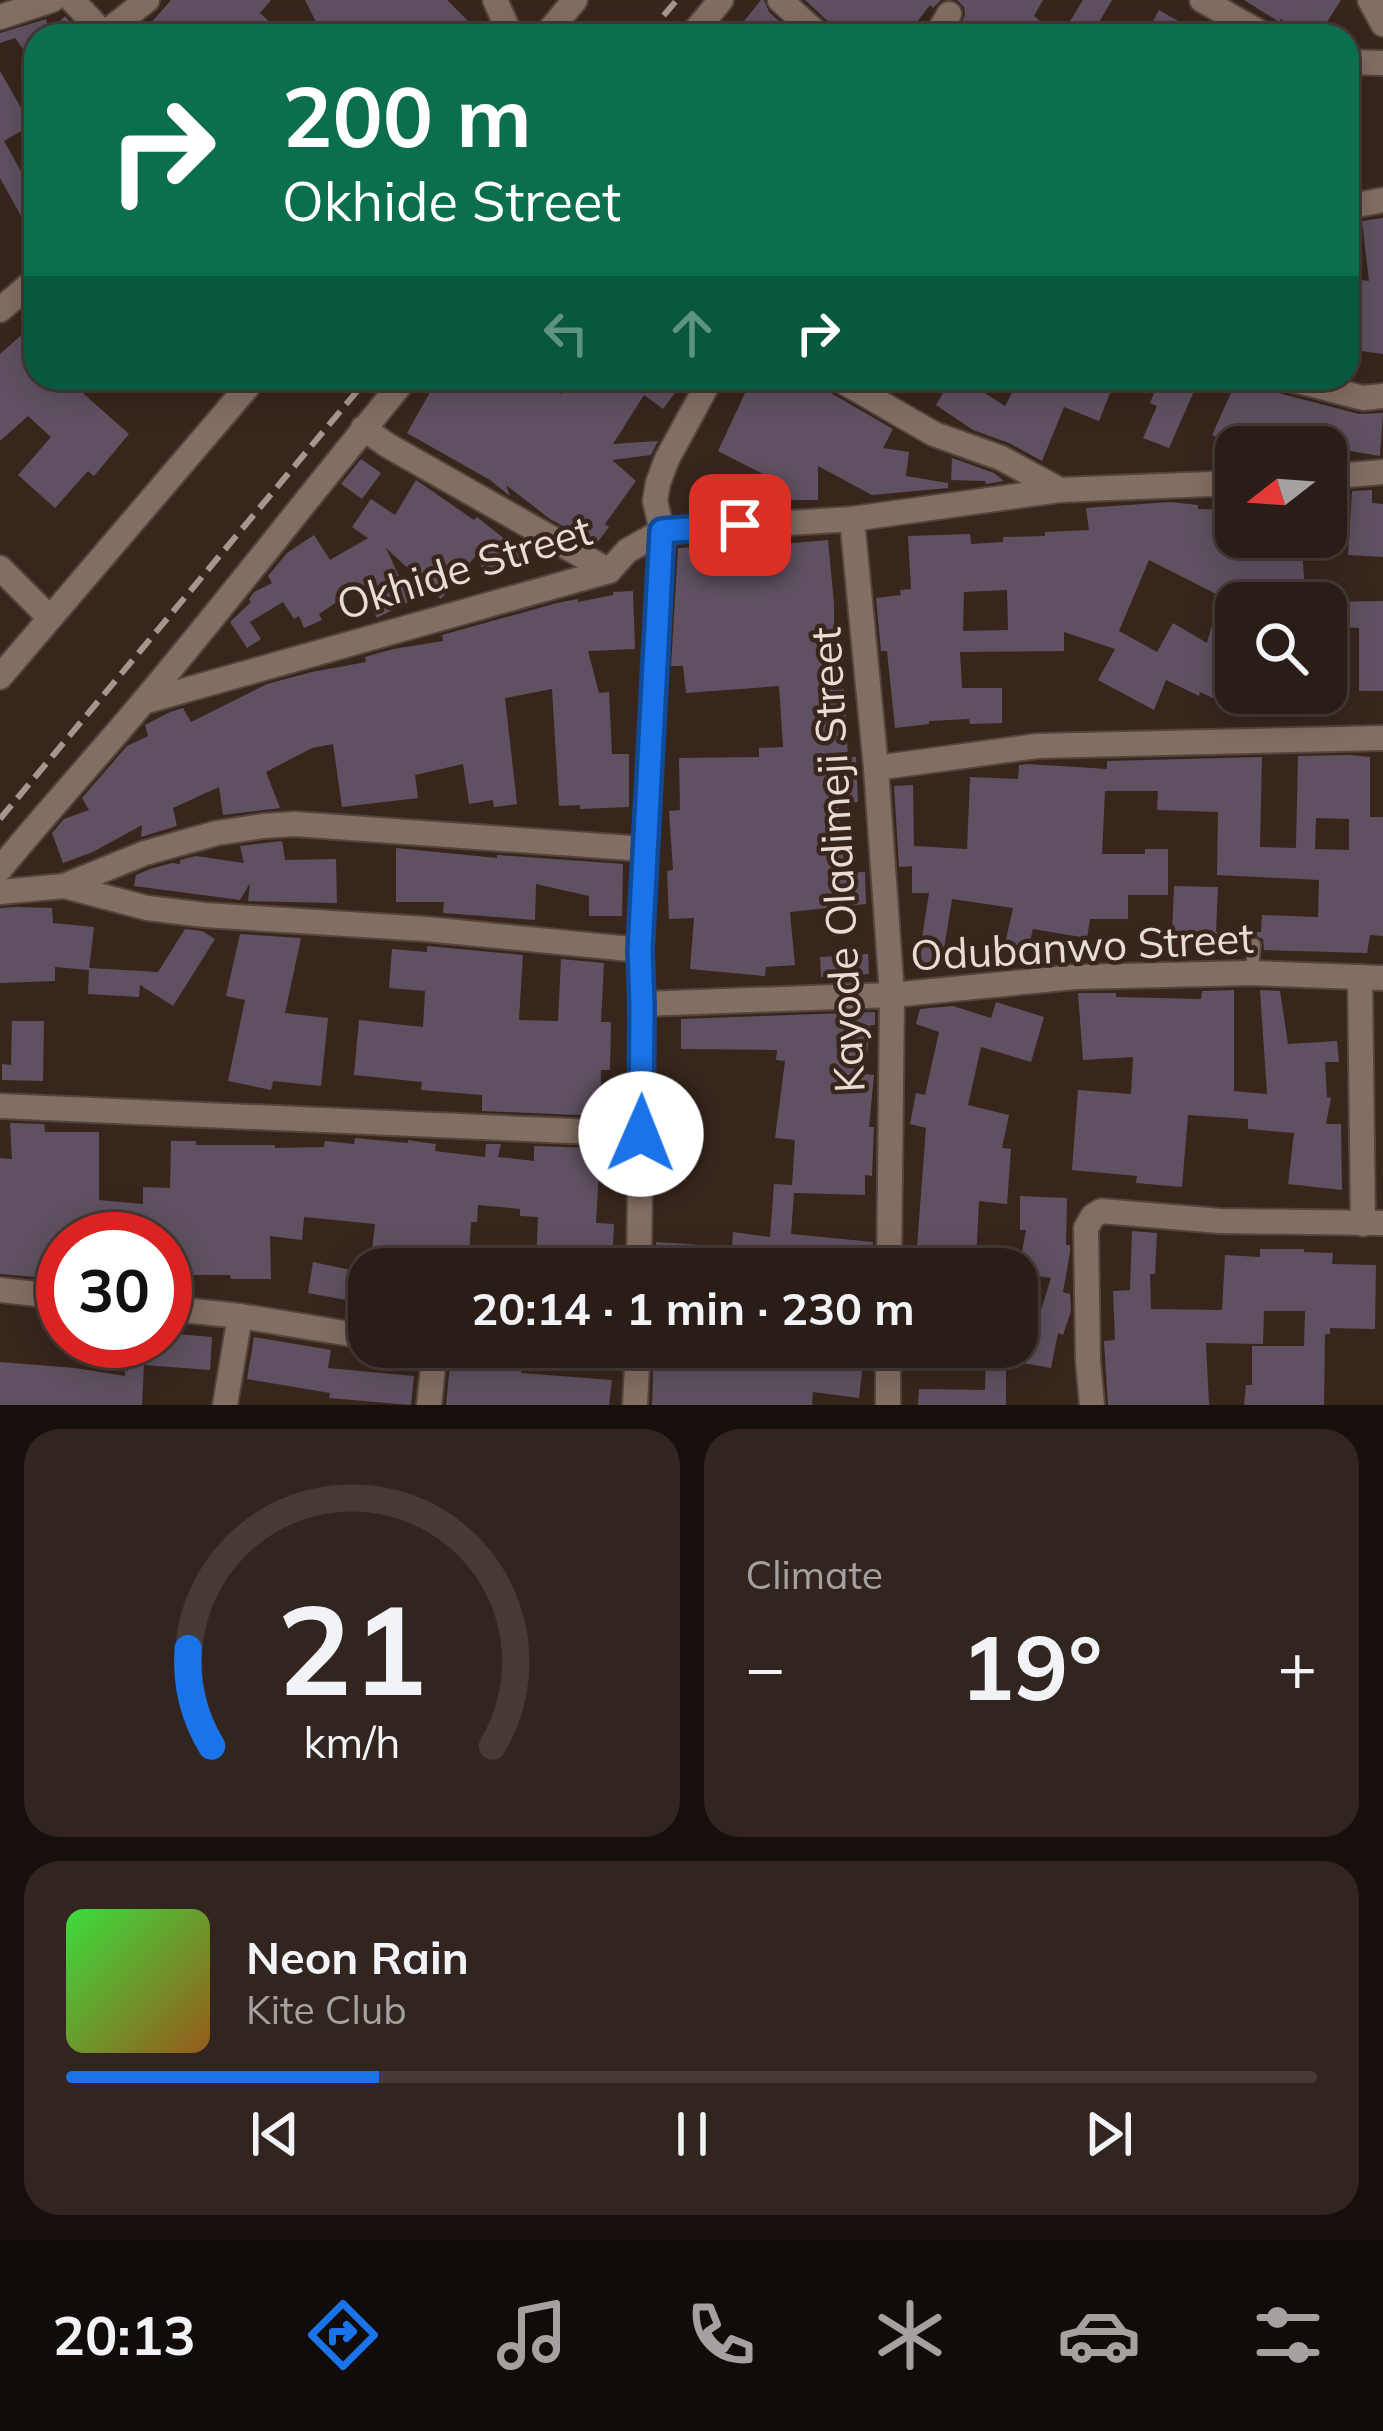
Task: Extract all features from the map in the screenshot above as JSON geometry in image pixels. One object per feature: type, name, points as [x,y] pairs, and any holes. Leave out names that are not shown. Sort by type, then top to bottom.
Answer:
[{"type":"street","points":[[0,17],[52,0]]},
{"type":"street","points":[[72,0],[95,24]]},
{"type":"street","points":[[118,24],[147,0]]},
{"type":"street","points":[[554,24],[574,0]]},
{"type":"street","points":[[701,24],[721,0]]},
{"type":"street","points":[[780,0],[807,24]]},
{"type":"street","points":[[1202,0],[1245,24]]},
{"type":"street","points":[[1370,0],[1383,24]]},
{"type":"street","points":[[0,310],[24,289]]},
{"type":"street","points":[[0,677],[245,390]]},
{"type":"street","points":[[0,869],[143,702],[395,390]]},
{"type":"street","points":[[639,1248],[640,950],[662,531],[655,501],[667,459],[704,390]]},
{"type":"street","points":[[858,390],[934,434],[1001,458],[1060,490]]},
{"type":"street","points":[[1333,390],[1364,398],[1383,396]]},
{"type":"street","points":[[362,428],[609,572]]},
{"type":"street","points":[[1347,475],[1383,472]]},
{"type":"street","points":[[662,531],[852,519],[1060,490],[1215,484]]},
{"type":"street","name":"Kayode Oladimeji Street","points":[[852,519],[892,995],[889,1248]]},
{"type":"street","name":"Okhide Street","points":[[143,702],[609,572],[627,551],[662,531]]},
{"type":"street","points":[[0,568],[50,618]]},
{"type":"street","points":[[876,768],[1037,746],[1383,738]]},
{"type":"street","points":[[0,892],[64,886],[145,853],[263,826],[296,824],[645,849]]},
{"type":"street","points":[[64,886],[146,908],[205,915],[425,928],[640,950]]},
{"type":"street","name":"Odubanwo Street","points":[[642,1004],[892,995],[1075,977],[1372,977]]},
{"type":"street","points":[[1092,1405],[1086,1228],[1093,1216],[1101,1211],[1220,1221],[1373,1223],[1372,977]]},
{"type":"street","points":[[0,1106],[641,1134]]},
{"type":"street","points":[[0,1290],[36,1294]]},
{"type":"street","points":[[192,1311],[348,1333]]},
{"type":"street","points":[[225,1405],[241,1316]]},
{"type":"street","points":[[429,1405],[433,1368]]},
{"type":"street","points":[[635,1405],[637,1368]]},
{"type":"street","points":[[887,1405],[888,1368]]},
{"type":"lane","points":[[1252,974],[1254,945]]},
{"type":"building","points":[[171,0],[271,0],[260,13],[272,24],[151,23]]},
{"type":"building","points":[[305,0],[447,0],[471,24],[317,24]]},
{"type":"building","points":[[764,0],[782,24],[742,24]]},
{"type":"building","points":[[805,0],[941,0],[933,8],[930,5],[915,24],[831,24]]},
{"type":"building","points":[[957,0],[1043,0],[1034,16],[1044,24],[961,24],[964,7]]},
{"type":"building","points":[[1083,0],[1112,0],[1098,24],[1068,24]]},
{"type":"building","points":[[1244,0],[1341,0],[1326,24],[1279,22]]},
{"type":"building","points":[[1159,10],[1183,24],[1151,24]]},
{"type":"building","points":[[24,26],[24,50],[15,38],[0,43],[0,33]]},
{"type":"building","points":[[0,71],[24,113],[24,129],[4,141],[24,172],[24,221],[0,178]]},
{"type":"building","points":[[1383,218],[1383,354],[1359,351],[1359,280],[1369,281],[1362,221]]},
{"type":"building","points":[[24,333],[24,390],[79,390],[129,434],[94,476],[88,471],[55,508],[18,475],[51,437],[28,416],[0,441],[0,354]]},
{"type":"building","points":[[431,390],[556,390],[561,394],[564,390],[677,390],[663,409],[644,395],[613,444],[658,441],[651,455],[612,460],[636,481],[596,544],[550,519],[506,485],[510,496],[407,433]]},
{"type":"building","points":[[827,390],[893,429],[883,448],[909,452],[906,476],[948,483],[948,488],[872,495],[818,466],[818,500],[715,501],[714,486],[779,482],[718,451],[746,391]]},
{"type":"building","points":[[945,390],[980,390],[1005,406],[1014,390],[1111,390],[1099,421],[1064,407],[1042,461],[973,430],[936,405]]},
{"type":"building","points":[[1155,390],[1195,390],[1169,448],[1143,438],[1157,406],[1150,403]]},
{"type":"building","points":[[1224,390],[1274,390],[1359,414],[1383,413],[1380,456],[1347,450],[1347,426],[1216,426],[1231,393]]},
{"type":"building","points":[[952,458],[994,473],[1004,481],[951,480]]},
{"type":"building","points":[[361,459],[381,473],[362,499],[341,484]]},
{"type":"building","points":[[416,480],[511,544],[526,543],[531,558],[484,574],[477,554],[441,599],[386,548],[410,601],[377,618],[359,587],[319,614],[322,620],[304,628],[299,616],[294,619],[283,602],[250,622],[261,639],[247,648],[230,622],[251,602],[254,592],[272,583],[268,576],[287,553],[314,535],[330,560],[368,538],[352,527],[371,499],[395,515]]},
{"type":"building","points":[[1372,490],[1372,503],[1383,504],[1383,557],[1348,555],[1352,491]]},
{"type":"building","points":[[1170,502],[1198,505],[1198,509],[1215,510],[1215,558],[1303,558],[1304,582],[1215,582],[1215,593],[1149,560],[1119,631],[1157,652],[1173,623],[1207,643],[1215,614],[1215,699],[1166,680],[1154,710],[1098,680],[1115,649],[1064,632],[1064,651],[960,652],[962,688],[1002,688],[1002,723],[970,724],[969,719],[895,728],[876,598],[911,589],[908,536],[970,534],[971,544],[1089,530],[1086,508]],"holes":[[[1007,590],[1008,630],[963,631],[964,592]]]},
{"type":"building","points":[[828,540],[834,690],[844,689],[848,757],[856,757],[858,802],[838,803],[845,873],[865,872],[866,904],[790,912],[795,965],[766,967],[765,976],[690,969],[694,918],[669,919],[667,871],[673,870],[669,811],[680,810],[679,758],[759,757],[759,748],[783,747],[779,686],[686,693],[683,666],[671,666],[678,548]]},
{"type":"building","points":[[633,591],[635,649],[588,651],[599,693],[609,692],[612,754],[629,754],[629,807],[559,806],[552,689],[505,698],[517,804],[494,807],[493,800],[469,804],[463,764],[415,775],[418,798],[342,807],[333,744],[312,748],[266,772],[280,808],[223,815],[219,787],[173,808],[177,826],[141,837],[142,825],[63,863],[52,833],[64,819],[89,810],[82,798],[127,746],[148,736],[145,725],[170,712],[183,708],[191,722],[267,684],[366,662],[365,657],[393,649],[443,641],[442,635],[557,603]]},
{"type":"building","points":[[1383,601],[1383,691],[1359,691],[1359,628],[1347,627],[1347,602]]},
{"type":"building","points":[[1298,756],[1370,757],[1370,817],[1383,817],[1383,936],[1370,935],[1367,953],[1264,950],[1263,939],[1254,935],[1245,940],[1243,952],[1212,953],[1211,939],[1172,938],[1174,886],[1218,887],[1216,932],[1261,932],[1262,915],[1318,917],[1319,880],[1217,875],[1218,812],[1157,810],[1158,791],[1105,791],[1102,854],[1168,849],[1168,895],[1128,895],[1128,919],[1090,919],[1087,938],[1033,929],[1028,949],[1005,944],[1013,908],[952,899],[941,967],[918,963],[929,893],[912,893],[912,866],[899,867],[894,786],[913,785],[914,846],[967,849],[970,777],[1018,779],[1019,765],[1028,764],[1107,769],[1107,761],[1262,757],[1260,847],[1296,848]],"holes":[[[1316,818],[1349,819],[1349,850],[1315,849]]]},
{"type":"building","points":[[282,841],[285,860],[336,859],[337,903],[248,901],[250,883],[240,900],[134,886],[136,875],[150,869],[196,856],[244,863],[240,846]]},
{"type":"building","points":[[396,848],[623,864],[622,916],[589,916],[589,896],[536,884],[535,920],[443,913],[444,902],[396,902]]},
{"type":"building","points":[[0,908],[52,908],[53,923],[94,927],[89,970],[55,967],[55,981],[0,983]]},
{"type":"building","points":[[185,929],[215,939],[173,1006],[140,985],[139,997],[88,994],[89,968],[158,972]]},
{"type":"building","points":[[240,934],[301,938],[285,1013],[328,1018],[321,1086],[273,1081],[271,1090],[228,1081],[245,1000],[226,996]]},
{"type":"building","points":[[427,946],[523,955],[519,1020],[558,1021],[561,959],[604,963],[601,1022],[611,1022],[610,1070],[601,1070],[600,1116],[482,1111],[482,1095],[421,1090],[422,1082],[354,1075],[359,1020],[423,1027],[425,991],[389,988],[392,949],[427,952]]},
{"type":"building","points":[[868,954],[869,974],[821,977],[820,957]]},
{"type":"building","points":[[1234,990],[1234,1091],[1267,1094],[1260,990],[1280,991],[1288,1044],[1337,1041],[1339,1062],[1325,1062],[1327,1097],[1331,1098],[1326,1124],[1341,1124],[1342,1190],[1288,1184],[1294,1133],[1248,1129],[1248,1119],[1188,1115],[1182,1187],[1136,1183],[1137,1176],[1072,1170],[1078,1090],[1131,1094],[1133,1057],[1083,1060],[1078,993],[1201,999],[1202,991]]},
{"type":"building","points":[[996,1002],[1044,1017],[1031,1062],[981,1047],[968,1105],[1009,1115],[1002,1148],[1011,1149],[1007,1204],[979,1201],[977,1248],[917,1248],[926,1128],[910,1124],[916,1093],[925,1095],[939,1032],[916,1024],[920,1009],[953,1006],[991,1018]]},
{"type":"building","points":[[875,1012],[865,1074],[874,1075],[869,1127],[874,1127],[872,1176],[865,1175],[865,1195],[794,1193],[791,1234],[873,1242],[873,1248],[656,1248],[656,1242],[732,1247],[733,1232],[770,1237],[774,1184],[792,1185],[795,1140],[775,1138],[785,1061],[776,1060],[777,1050],[681,1049],[681,1019]]},
{"type":"building","points":[[12,1021],[44,1021],[43,1081],[2,1080],[2,1064],[11,1065]]},
{"type":"building","points":[[10,1123],[44,1124],[45,1132],[99,1132],[99,1200],[143,1204],[143,1187],[170,1188],[171,1141],[275,1148],[324,1147],[325,1141],[354,1144],[355,1138],[408,1140],[436,1144],[435,1151],[485,1157],[486,1144],[501,1144],[498,1157],[534,1161],[534,1146],[594,1148],[595,1170],[599,1170],[596,1223],[614,1224],[613,1248],[537,1248],[538,1217],[520,1216],[520,1209],[478,1205],[469,1248],[372,1248],[375,1224],[304,1217],[302,1240],[270,1236],[271,1279],[231,1279],[230,1275],[192,1275],[192,1212],[36,1212],[36,1277],[0,1274],[0,1158],[12,1159]]},
{"type":"building","points":[[1020,1196],[1067,1198],[1066,1245],[1070,1252],[1063,1292],[1070,1294],[1071,1311],[1063,1335],[1058,1333],[1051,1368],[1038,1366],[1038,1320],[1051,1278],[1038,1276],[1038,1248],[1023,1248],[1026,1230],[1020,1230]]},
{"type":"building","points":[[1132,1231],[1157,1233],[1155,1274],[1150,1274],[1151,1309],[1222,1310],[1225,1255],[1260,1257],[1260,1249],[1304,1249],[1333,1253],[1332,1264],[1376,1265],[1375,1329],[1330,1328],[1330,1334],[1325,1334],[1324,1405],[1244,1405],[1246,1385],[1252,1385],[1252,1346],[1304,1346],[1305,1311],[1264,1311],[1263,1344],[1206,1343],[1209,1405],[1108,1405],[1104,1341],[1115,1340],[1113,1291],[1130,1290]]},
{"type":"building","points":[[313,1262],[348,1269],[346,1300],[308,1293]]},
{"type":"building","points":[[192,1335],[212,1337],[210,1370],[184,1368],[192,1368]]},
{"type":"building","points":[[254,1337],[331,1350],[328,1368],[414,1376],[411,1405],[329,1398],[330,1393],[247,1379]]},
{"type":"building","points":[[0,1362],[125,1376],[144,1368],[142,1405],[0,1405]]},
{"type":"building","points":[[450,1368],[522,1368],[521,1373],[612,1380],[609,1405],[446,1405]]},
{"type":"building","points":[[653,1368],[863,1368],[859,1398],[813,1392],[812,1405],[652,1405]]},
{"type":"building","points":[[986,1368],[1006,1368],[1006,1405],[918,1405],[919,1389],[985,1390]]},
{"type":"railway","points":[[656,24],[677,0]]},
{"type":"railway","points":[[0,819],[358,390]]},
{"type":"route","points":[[641,1134],[640,950],[662,531],[740,525]]}]
